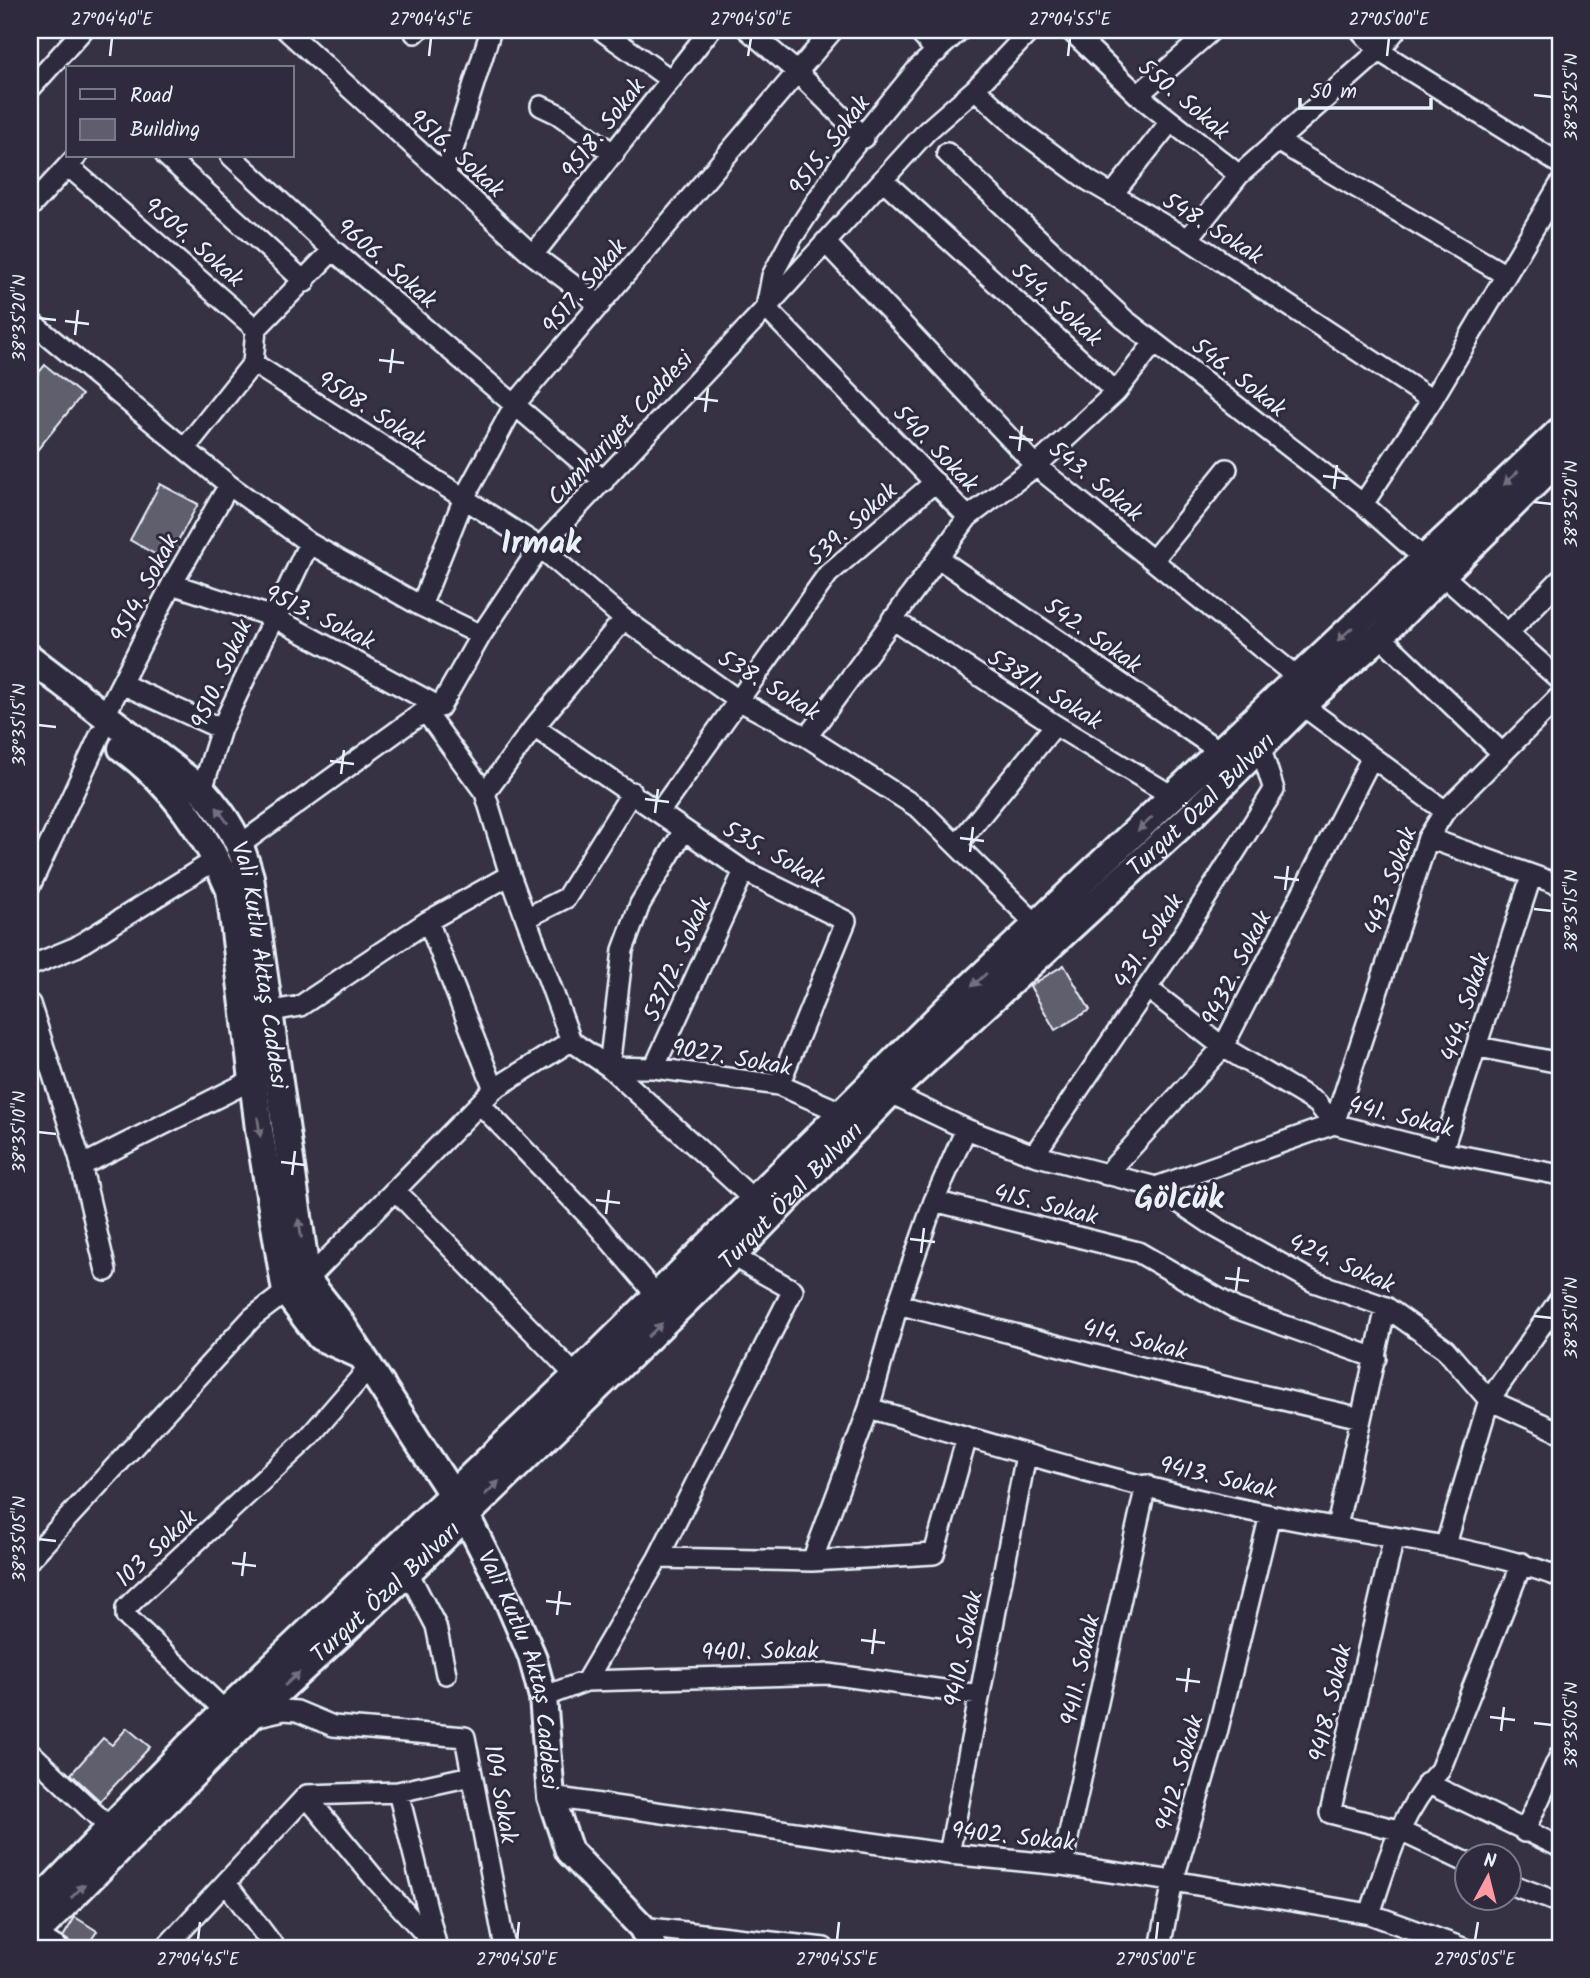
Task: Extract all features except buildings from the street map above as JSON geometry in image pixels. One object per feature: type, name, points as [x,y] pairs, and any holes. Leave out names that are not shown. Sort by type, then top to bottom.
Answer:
[{"type":"street","points":[[30,89],[83,30]]},
{"type":"street","points":[[445,175],[491,30]]},
{"type":"street","points":[[601,30],[671,80]]},
{"type":"street","name":"9518. Sokak","points":[[533,255],[710,30]]},
{"type":"street","points":[[748,30],[797,72],[864,138]]},
{"type":"street","name":"9517. Sokak","points":[[421,606],[464,498],[515,404],[833,30]]},
{"type":"street","points":[[918,30],[937,52]]},
{"type":"street","name":"9515. Sokak","points":[[766,309],[772,276],[792,238],[846,156],[864,138],[918,68],[960,30]]},
{"type":"street","name":"Cumhuriyet Caddesi","points":[[241,844],[433,709],[540,547],[766,309],[926,131],[975,89],[1031,30]]},
{"type":"street","name":"550. Sokak","points":[[1070,30],[1138,95],[1239,175]]},
{"type":"street","points":[[1138,95],[1212,30]]},
{"type":"street","points":[[1360,30],[1379,51],[1560,164]]},
{"type":"street","points":[[1188,239],[1239,175],[1379,51],[1396,30]]},
{"type":"street","name":"9516. Sokak","points":[[292,32],[533,255],[600,305]]},
{"type":"street","name":"548. Sokak","points":[[975,89],[1021,131],[1112,195],[1188,239],[1432,400]]},
{"type":"street","points":[[541,106],[558,114],[614,154]]},
{"type":"street","points":[[1112,195],[1171,121]]},
{"type":"street","points":[[1279,142],[1504,274]]},
{"type":"street","name":"546. Sokak","points":[[947,153],[1124,319],[1363,504],[1560,680]]},
{"type":"street","points":[[168,158],[305,282]]},
{"type":"street","name":"9606. Sokak","points":[[233,158],[333,250],[604,481]]},
{"type":"street","points":[[30,207],[72,161]]},
{"type":"street","name":"9504. Sokak","points":[[72,161],[256,329]]},
{"type":"street","name":"544. Sokak","points":[[883,180],[1116,392]]},
{"type":"street","points":[[1363,504],[1432,400],[1504,274],[1560,184]]},
{"type":"street","name":"543. Sokak","points":[[825,242],[1036,466],[1297,677]]},
{"type":"street","points":[[186,447],[253,363],[256,329],[305,282],[333,250]]},
{"type":"street","name":"540. Sokak","points":[[766,309],[968,517],[807,737]]},
{"type":"street","points":[[30,321],[229,485],[309,543],[421,606],[481,635]]},
{"type":"street","points":[[968,517],[1036,466],[1116,392],[1154,343]]},
{"type":"street","name":"9508. Sokak","points":[[253,363],[464,498]]},
{"type":"street","name":"Turgut Özal Bulvarı","points":[[31,1929],[109,1828],[237,1714],[459,1504],[732,1256],[890,1093],[1190,817],[1303,705],[1380,636],[1435,566],[1560,431]]},
{"type":"street","name":"Turgut Özal Bulvarı","points":[[31,1929],[237,1714],[408,1572],[459,1504],[576,1376],[949,1007],[1038,926],[1297,677],[1435,566],[1560,458]]},
{"type":"street","points":[[1154,559],[1227,469]]},
{"type":"street","name":"539. Sokak","points":[[660,811],[828,574],[935,482]]},
{"type":"street","name":"9514. Sokak","points":[[30,886],[122,684],[172,584],[229,485]]},
{"type":"street","name":"538. Sokak","points":[[464,498],[540,547],[624,619],[738,700],[807,737],[920,809],[1038,926]]},
{"type":"street","name":"9510. Sokak","points":[[202,790],[221,729],[309,543]]},
{"type":"street","name":"542. Sokak","points":[[939,558],[1221,752]]},
{"type":"street","points":[[1508,634],[1560,580]]},
{"type":"street","name":"9513. Sokak","points":[[172,584],[274,617],[433,709]]},
{"type":"street","points":[[485,793],[534,727],[624,619]]},
{"type":"street","name":"538/1. Sokak","points":[[892,619],[1055,725],[1174,797]]},
{"type":"street","points":[[1380,636],[1503,753]]},
{"type":"street","name":"Vali Kutlu Aktaş Caddesi","points":[[30,658],[103,724],[187,811],[217,859],[230,890],[236,919],[254,1079],[297,1286],[320,1337],[363,1361],[459,1504],[505,1593],[531,1656],[543,1697],[551,1797],[569,1851],[647,1938]]},
{"type":"street","name":"Vali Kutlu Aktaş Caddesi","points":[[30,680],[103,724],[202,790],[221,811],[241,844],[250,877],[297,1286]]},
{"type":"street","points":[[122,684],[221,729]]},
{"type":"street","name":"443. Sokak","points":[[1334,1124],[1428,838],[1445,811],[1560,696]]},
{"type":"street","points":[[1303,705],[1445,811]]},
{"type":"street","points":[[433,709],[485,793],[510,875],[571,1041],[609,1067],[754,1200]]},
{"type":"street","points":[[957,845],[1055,725]]},
{"type":"street","name":"535. Sokak","points":[[534,727],[660,811],[683,832],[744,871],[846,920],[779,1084]]},
{"type":"street","name":"431. Sokak","points":[[1034,1155],[1147,988],[1274,790],[1260,746]]},
{"type":"street","name":"9432. Sokak","points":[[1106,1175],[1223,1047],[1373,757]]},
{"type":"street","points":[[526,918],[566,898],[632,792]]},
{"type":"street","points":[[609,1067],[623,950],[640,904],[683,832]]},
{"type":"street","points":[[1428,838],[1531,877],[1560,885]]},
{"type":"street","points":[[30,966],[76,947],[241,844]]},
{"type":"street","name":"537/2. Sokak","points":[[654,1068],[744,871]]},
{"type":"street","points":[[267,1012],[300,1006],[428,921],[510,875]]},
{"type":"street","name":"444. Sokak","points":[[1442,1152],[1479,1047],[1531,877]]},
{"type":"street","points":[[428,921],[487,1096],[657,1296]]},
{"type":"street","points":[[1147,988],[1223,1047],[1317,1103],[1334,1124]]},
{"type":"street","points":[[30,1004],[81,1166],[106,1271]]},
{"type":"street","points":[[30,1559],[253,1317],[297,1286],[487,1096],[571,1041]]},
{"type":"street","points":[[1479,1047],[1560,1063]]},
{"type":"street","name":"9027. Sokak","points":[[609,1067],[654,1068],[779,1084],[843,1113]]},
{"type":"street","points":[[81,1166],[254,1079]]},
{"type":"street","name":"424. Sokak","points":[[890,1093],[966,1129],[1034,1155],[1156,1187],[1217,1228],[1314,1282],[1386,1307],[1445,1349],[1489,1400],[1560,1432]]},
{"type":"street","name":"441. Sokak","points":[[1156,1187],[1334,1124],[1442,1152],[1560,1175]]},
{"type":"street","points":[[812,1561],[869,1408],[898,1304],[934,1201],[966,1129]]},
{"type":"street","points":[[395,1190],[576,1376]]},
{"type":"street","name":"415. Sokak","points":[[934,1201],[1138,1252],[1235,1308],[1376,1358]]},
{"type":"street","points":[[586,1681],[658,1558],[793,1290],[732,1256]]},
{"type":"street","points":[[1446,1544],[1489,1400],[1560,1299]]},
{"type":"street","name":"414. Sokak","points":[[898,1304],[1145,1368],[1361,1418]]},
{"type":"street","points":[[1337,1526],[1386,1307]]},
{"type":"street","name":"103 Sokak","points":[[237,1714],[126,1616],[126,1608],[308,1438],[363,1361]]},
{"type":"street","name":"9413. Sokak","points":[[869,1408],[1026,1455],[1270,1516],[1446,1544],[1521,1563],[1560,1577]]},
{"type":"street","points":[[658,1558],[812,1561],[934,1554],[967,1437]]},
{"type":"street","name":"9410. Sokak","points":[[949,1854],[1026,1455]]},
{"type":"street","name":"9411. Sokak","points":[[1062,1865],[1146,1485]]},
{"type":"street","name":"9412. Sokak","points":[[1160,1948],[1172,1881],[1217,1733],[1270,1516]]},
{"type":"street","name":"9418. Sokak","points":[[1394,1537],[1329,1813],[1398,1830]]},
{"type":"street","points":[[1370,1914],[1398,1830],[1427,1783],[1440,1770],[1521,1563]]},
{"type":"street","points":[[408,1572],[436,1626],[446,1674]]},
{"type":"street","name":"9401. Sokak","points":[[543,1697],[586,1681],[829,1674],[979,1695]]},
{"type":"street","name":"104 Sokak","points":[[237,1714],[297,1711],[333,1726],[466,1737],[471,1776],[505,1948]]},
{"type":"street","points":[[30,1752],[109,1828]]},
{"type":"street","points":[[1524,1832],[1560,1755]]},
{"type":"street","points":[[165,1948],[306,1796],[398,1792],[471,1776]]},
{"type":"street","points":[[1427,1783],[1560,1847]]},
{"type":"street","points":[[398,1792],[437,1948]]},
{"type":"street","points":[[306,1796],[437,1948]]},
{"type":"street","name":"9402. Sokak","points":[[551,1797],[949,1854],[1062,1865],[1172,1881],[1370,1914],[1463,1948]]},
{"type":"street","points":[[1398,1830],[1454,1857]]},
{"type":"street","points":[[226,1883],[265,1944]]},
{"type":"street","points":[[1524,1889],[1560,1903]]},
{"type":"street","points":[[31,1929],[58,1948]]},
{"type":"street","points":[[647,1938],[824,1948]]},
{"type":"district","name":"Irmak","points":[[541,542]]},
{"type":"district","name":"Gölcük","points":[[1179,1197]]}]
